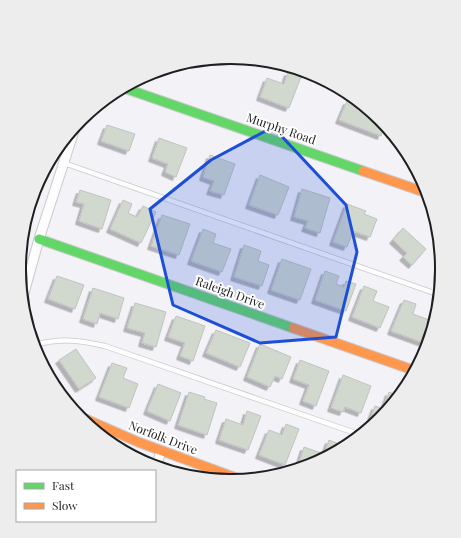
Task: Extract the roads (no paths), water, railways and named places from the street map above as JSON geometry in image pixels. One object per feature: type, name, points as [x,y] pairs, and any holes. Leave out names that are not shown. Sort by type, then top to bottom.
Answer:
[{"type":"street","name":"Murphy Road","points":[[131,90],[419,190]]},
{"type":"street","points":[[26,285],[39,239],[71,142]]},
{"type":"street","name":"Raleigh Drive","points":[[39,239],[409,369]]},
{"type":"street","name":"Norfolk Drive","points":[[102,428],[161,452],[221,473]]},
{"type":"street","points":[[158,460],[161,452]]},
{"type":"lane","points":[[64,163],[433,293]]},
{"type":"lane","points":[[40,343],[65,340],[105,346],[353,432]]}]
